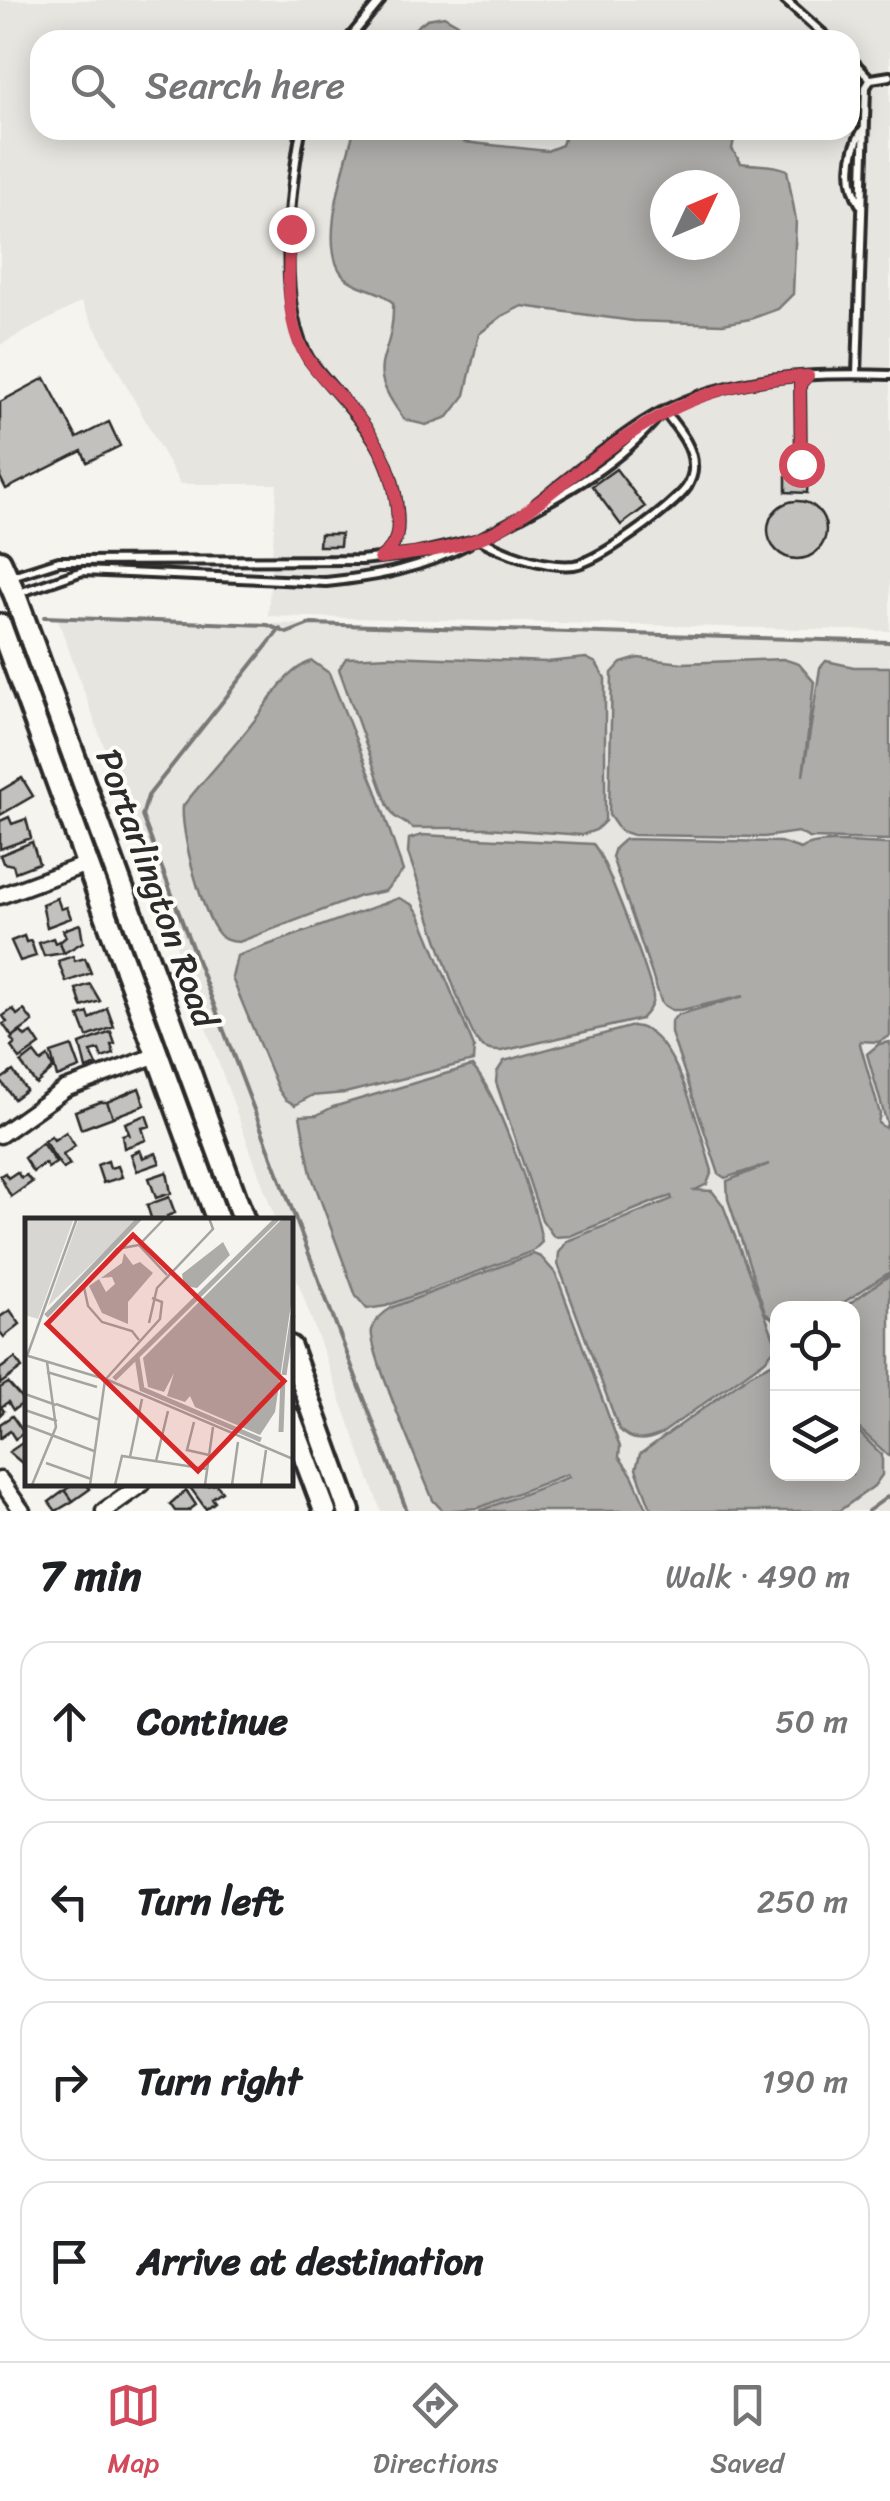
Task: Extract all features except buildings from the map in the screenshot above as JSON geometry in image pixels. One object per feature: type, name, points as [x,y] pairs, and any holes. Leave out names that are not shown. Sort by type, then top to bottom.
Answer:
[{"type":"main road","name":"Portarlington Road","points":[[4,583],[243,1218]]},
{"type":"main road","name":"Portarlington Road","points":[[0,625],[217,1218]]},
{"type":"main road","points":[[294,1373],[349,1511]]},
{"type":"main road","points":[[292,1423],[325,1511]]},
{"type":"street","points":[[0,896],[87,864]]},
{"type":"street","points":[[0,1135],[65,1089],[157,1055]]},
{"type":"street","points":[[0,1480],[22,1511]]},
{"type":"street","points":[[104,1511],[134,1486]]},
{"type":"lane","points":[[356,30],[381,0]]},
{"type":"lane","points":[[785,0],[819,30]]},
{"type":"lane","points":[[860,68],[870,79]]},
{"type":"lane","points":[[870,79],[890,76]]},
{"type":"lane","points":[[856,374],[864,126],[870,79]]},
{"type":"lane","points":[[298,140],[292,177],[289,275],[296,329],[299,344],[309,359],[373,436],[391,468],[398,532],[392,548],[380,558]]},
{"type":"lane","points":[[801,464],[800,384],[808,376]]},
{"type":"lane","points":[[4,583],[83,571],[326,582],[431,563],[587,478],[624,451],[662,413],[690,399],[774,377],[890,376]]},
{"type":"lane","points":[[4,583],[59,561],[380,558],[479,539],[498,549],[556,565],[592,561],[680,494],[691,479],[694,468],[688,445],[662,413]]},
{"type":"shaded area","points":[[0,0],[890,0],[890,631],[268,616],[277,484],[180,484],[81,302],[0,345]]},
{"type":"shaded area","points":[[444,16],[468,30],[413,30],[427,19]]},
{"type":"shaded area","points":[[351,140],[464,140],[547,151],[562,145],[564,140],[734,140],[732,149],[741,163],[787,170],[796,220],[793,294],[778,309],[723,324],[633,321],[522,306],[479,334],[465,395],[448,417],[426,425],[405,420],[384,385],[382,362],[393,303],[345,277],[337,264],[333,247],[336,206]]},
{"type":"shaded area","points":[[57,617],[890,642],[890,1511],[381,1511],[292,1266],[292,1218],[275,1218]]},
{"type":"shaded area","points":[[346,658],[547,662],[586,658],[596,663],[605,678],[605,821],[596,830],[582,835],[487,828],[413,828],[394,816],[339,669]]},
{"type":"shaded area","points":[[638,658],[683,663],[783,659],[799,664],[814,682],[803,776],[820,668],[826,661],[854,667],[890,667],[890,840],[809,838],[798,832],[764,837],[633,835],[620,831],[609,815],[612,673],[621,663]]},
{"type":"shaded area","points":[[312,661],[329,673],[376,790],[403,871],[385,891],[360,896],[239,942],[229,941],[215,929],[201,896],[185,835],[183,806],[284,681]]},
{"type":"shaded area","points":[[422,835],[593,844],[646,971],[653,999],[647,1013],[641,1019],[502,1051],[480,1045],[454,986],[408,853],[409,839]]},
{"type":"shaded area","points":[[625,839],[780,842],[801,849],[831,842],[890,844],[890,1036],[860,1044],[880,1114],[878,1123],[885,1128],[867,1054],[879,1044],[890,1042],[890,1272],[846,1301],[770,1301],[770,1317],[765,1313],[728,1199],[727,1181],[769,1164],[725,1178],[719,1174],[671,1033],[671,1022],[677,1015],[744,996],[681,1010],[662,1004],[612,857]]},
{"type":"shaded area","points":[[399,898],[413,905],[420,915],[474,1047],[473,1061],[345,1093],[311,1096],[295,1105],[278,1089],[232,978],[237,956]]},
{"type":"shaded area","points":[[633,1026],[649,1031],[662,1045],[685,1086],[712,1171],[707,1184],[695,1190],[712,1191],[723,1205],[770,1328],[770,1354],[661,1434],[634,1438],[619,1429],[558,1264],[559,1253],[567,1241],[672,1199],[671,1196],[570,1236],[554,1237],[542,1220],[496,1082],[504,1061]]},
{"type":"shaded area","points":[[472,1066],[492,1099],[514,1150],[542,1242],[533,1251],[386,1306],[367,1309],[356,1296],[311,1174],[300,1116],[317,1115]]},
{"type":"shaded area","points":[[533,1254],[556,1274],[620,1447],[619,1457],[648,1511],[479,1511],[569,1477],[567,1474],[478,1508],[443,1511],[433,1500],[378,1360],[373,1326],[393,1307]]},
{"type":"shaded area","points":[[890,1275],[890,1457],[860,1429],[860,1301],[853,1301]]},
{"type":"shaded area","points":[[770,1364],[770,1481],[860,1481],[860,1433],[882,1455],[882,1475],[874,1486],[839,1511],[652,1511],[636,1469],[640,1454]]},
{"type":"waterway","points":[[44,617],[268,625],[287,633],[310,624],[890,642]]},
{"type":"waterway","points":[[280,629],[148,796],[142,816],[407,1511]]},
{"type":"waterway","points":[[868,1511],[890,1495]]},
{"type":"route","points":[[291,229],[290,299],[299,344],[382,447],[391,468],[398,532],[396,543],[380,558],[479,539],[516,518],[644,422],[690,399],[739,384],[808,376],[800,384],[801,464]]}]
